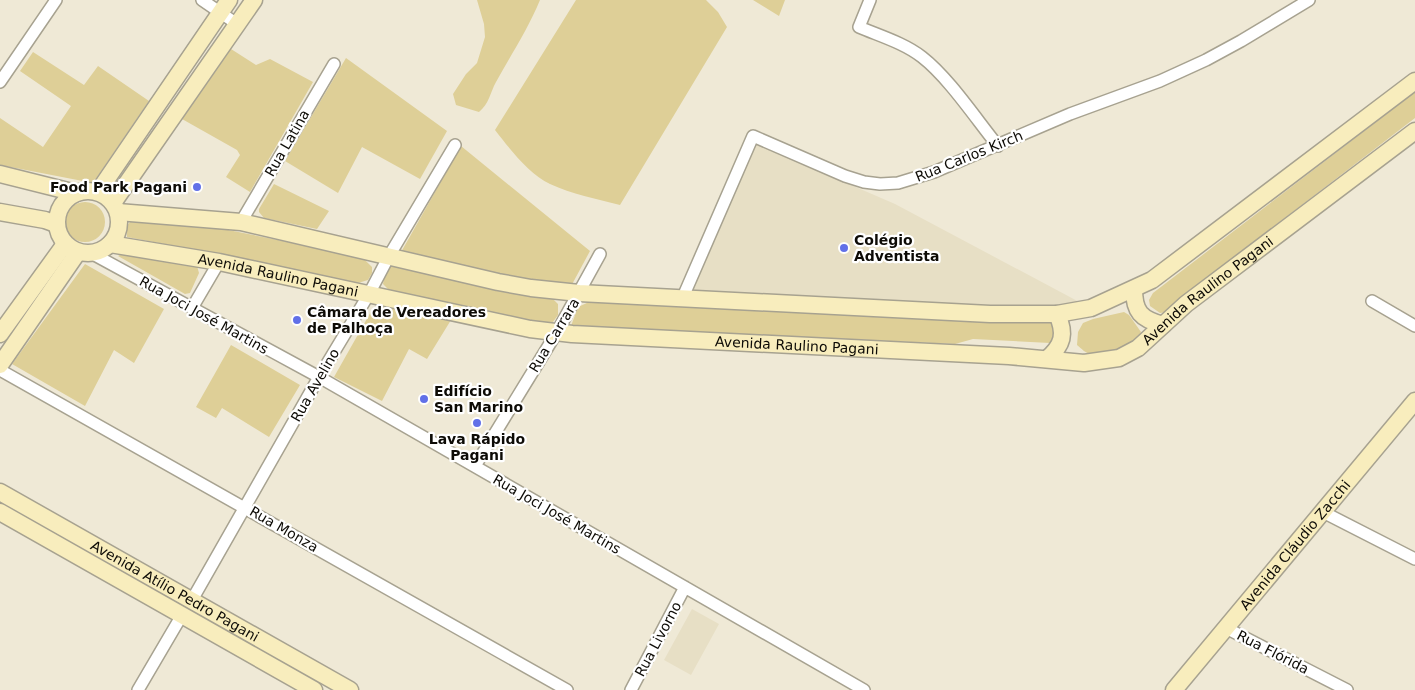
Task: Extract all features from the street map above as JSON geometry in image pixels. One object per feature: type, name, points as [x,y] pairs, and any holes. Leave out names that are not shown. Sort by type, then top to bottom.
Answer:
[{"type":"main road","points":[[254,0],[116,208],[119,222],[118,230],[110,244],[98,252],[78,250],[58,232],[56,224],[59,208],[63,202],[76,193],[84,191],[98,192],[116,208],[241,222],[531,288],[579,293],[990,314],[1058,314],[1091,308],[1134,289],[1168,268],[1415,81]]},
{"type":"main road","points":[[98,192],[224,6]]},
{"type":"main road","name":"Avenida Raulino Pagani","points":[[110,244],[219,262],[506,325],[557,332],[1009,356],[1084,363],[1120,358],[1138,348],[1186,304],[1415,131]]},
{"type":"main road","points":[[0,174],[76,193]]},
{"type":"main road","points":[[0,212],[45,220],[56,224]]},
{"type":"main road","points":[[0,334],[78,250]]},
{"type":"main road","points":[[0,365],[78,250]]},
{"type":"main road","points":[[1134,289],[1134,302],[1139,313],[1149,321],[1162,326]]},
{"type":"main road","points":[[1047,359],[1056,350],[1062,339],[1062,326],[1058,314]]},
{"type":"main road","name":"Avenida Cláudio Zacchi","points":[[1174,690],[1415,401]]},
{"type":"main road","name":"Avenida Atílio Pedro Pagani","points":[[0,492],[350,690]]},
{"type":"main road","name":"Avenida Atílio Pedro Pagani","points":[[0,512],[314,690]]},
{"type":"street","points":[[0,82],[56,0]]},
{"type":"street","points":[[202,0],[224,6],[237,24]]},
{"type":"street","points":[[870,0],[859,28],[897,43],[922,57],[950,87],[998,146]]},
{"type":"street","name":"Rua Carlos Kirch","points":[[683,297],[753,136],[845,176],[864,182],[880,184],[898,183],[919,177],[998,146],[1070,114],[1160,81],[1206,60],[1241,41],[1309,0]]},
{"type":"street","name":"Rua Latina","points":[[241,222],[334,64]]},
{"type":"street","name":"Rua Avelino","points":[[192,600],[319,377],[455,145]]},
{"type":"street","name":"Rua Joci José Martins","points":[[78,250],[192,308],[319,377],[864,690]]},
{"type":"street","name":"Rua Carrara","points":[[475,466],[557,332],[600,254]]},
{"type":"street","points":[[192,308],[219,262]]},
{"type":"street","points":[[1372,301],[1415,326]]},
{"type":"street","name":"Rua Monza","points":[[0,370],[567,690]]},
{"type":"street","points":[[1323,512],[1415,559]]},
{"type":"street","name":"Rua Livorno","points":[[630,690],[685,587]]},
{"type":"street","points":[[138,690],[182,615]]},
{"type":"street","name":"Rua Flórida","points":[[1226,628],[1347,690]]},
{"type":"shaded area","points":[[477,0],[540,0],[487,102],[479,112],[456,105],[453,94],[466,74],[477,63],[485,37],[484,24]]},
{"type":"shaded area","points":[[576,0],[706,0],[718,12],[727,27],[620,205],[567,191],[542,180],[520,160],[495,130]]},
{"type":"shaded area","points":[[753,0],[785,0],[779,16]]},
{"type":"shaded area","points":[[231,49],[256,65],[270,59],[313,82],[250,192],[226,177],[240,155],[237,150],[182,119]]},
{"type":"shaded area","points":[[33,52],[84,85],[98,66],[149,101],[93,183],[0,165],[0,118],[43,147],[71,106],[20,71]]},
{"type":"shaded area","points":[[346,58],[447,131],[420,179],[362,147],[338,193],[285,161]]},
{"type":"shaded area","points":[[1415,92],[1415,118],[1195,287],[1167,312],[1160,313],[1150,306],[1149,300],[1153,293]]},
{"type":"shaded area","name":"Colégio Adventista","points":[[756,144],[895,204],[1083,304],[1069,307],[990,308],[692,292]]},
{"type":"shaded area","points":[[461,146],[590,251],[569,290],[400,254]]},
{"type":"shaded area","points":[[274,184],[329,211],[317,229],[264,218],[259,209]]},
{"type":"shaded area","points":[[85,202],[99,208],[105,222],[99,236],[85,242],[71,236],[65,222],[71,208]]},
{"type":"shaded area","points":[[130,222],[208,226],[353,255],[365,260],[372,267],[372,273],[368,280],[358,283],[127,237],[126,227]]},
{"type":"shaded area","points":[[125,252],[197,266],[199,273],[190,293],[185,294],[118,256]]},
{"type":"shaded area","points":[[85,264],[164,309],[134,363],[114,350],[85,406],[12,364]]},
{"type":"shaded area","points":[[391,266],[552,298],[558,304],[558,315],[553,322],[541,324],[403,294],[388,289],[383,284],[385,273]]},
{"type":"shaded area","points":[[589,302],[731,305],[1049,322],[1053,324],[1055,338],[1050,343],[973,339],[955,344],[571,326],[578,307]]},
{"type":"shaded area","points":[[380,306],[451,320],[427,359],[409,349],[382,401],[334,377],[373,308]]},
{"type":"shaded area","points":[[1124,312],[1129,315],[1141,332],[1133,341],[1119,349],[1103,354],[1087,353],[1077,345],[1078,332],[1083,323]]},
{"type":"shaded area","points":[[231,345],[300,385],[269,437],[222,408],[216,418],[196,407]]},
{"type":"shaded area","points":[[692,609],[719,624],[691,675],[664,660]]},
{"type":"place","name":"Food Park Pagani","points":[[197,187]]},
{"type":"place","name":"Colégio Adventista","points":[[844,248]]},
{"type":"place","name":"Câmara de Vereadores de Palhoça","points":[[297,320]]},
{"type":"place","name":"Edifício San Marino","points":[[424,399]]},
{"type":"place","name":"Lava Rápido Pagani","points":[[477,423]]}]
